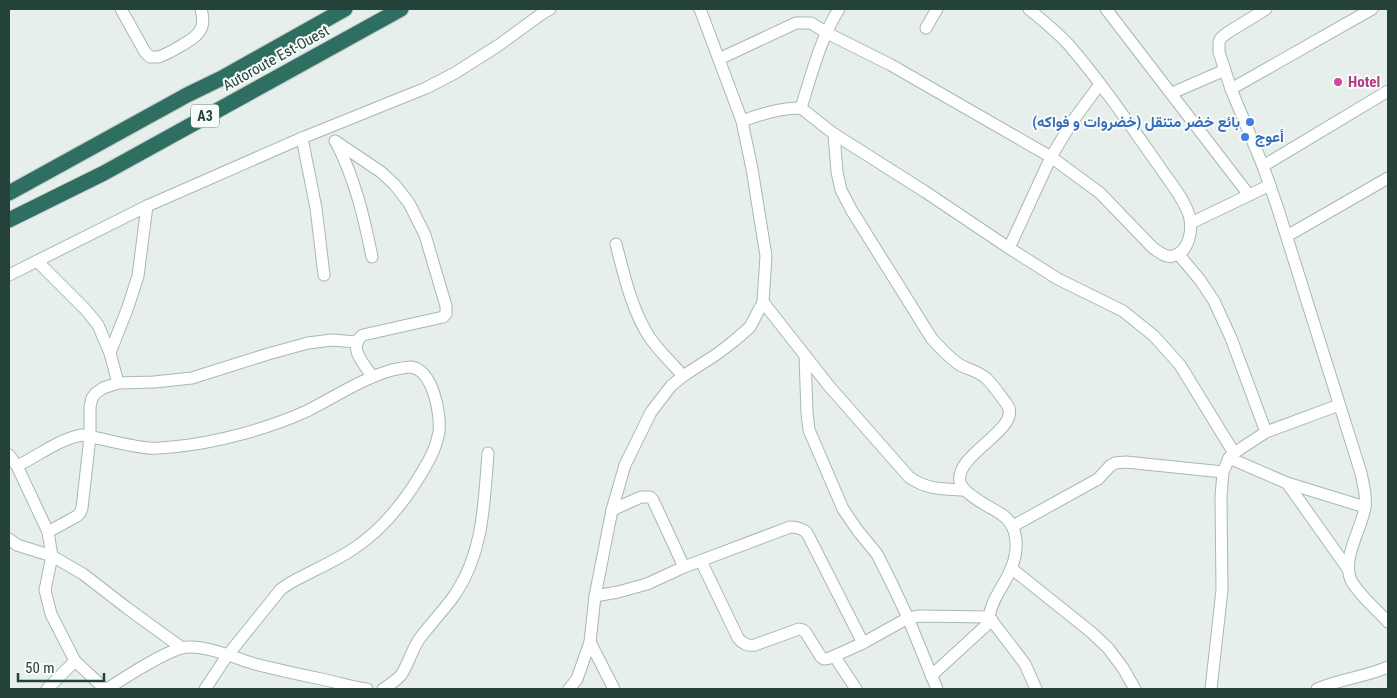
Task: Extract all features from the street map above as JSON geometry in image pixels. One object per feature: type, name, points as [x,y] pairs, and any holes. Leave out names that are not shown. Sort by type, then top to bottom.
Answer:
[{"type":"highway","name":"Autoroute Est-Ouest","points":[[9,193],[345,9]]},
{"type":"highway","name":"Autoroute Est-Ouest","points":[[9,220],[104,173],[401,9]]},
{"type":"street","points":[[121,9],[145,52],[150,56],[158,57],[200,32],[203,16],[201,9]]},
{"type":"street","points":[[9,275],[147,206],[302,138],[426,88],[455,73],[499,45],[550,9]]},
{"type":"street","points":[[568,689],[577,679],[590,642],[594,596],[612,510],[626,465],[651,412],[671,386],[717,354],[750,327],[763,302],[766,256],[742,121],[700,9]]},
{"type":"street","points":[[801,108],[816,60],[839,9]]},
{"type":"street","points":[[926,28],[937,9]]},
{"type":"street","points":[[719,59],[796,23],[812,23],[827,33],[891,65],[1052,157],[1100,193],[1153,248],[1170,257],[1179,255],[1188,242],[1191,223],[1188,213],[1177,194],[1121,111],[1100,84],[1068,44],[1029,9]]},
{"type":"street","points":[[1106,9],[1249,195]]},
{"type":"street","points":[[1266,9],[1221,38],[1219,52],[1231,89],[1270,185],[1361,473],[1365,507],[1350,553],[1348,569],[1351,581],[1388,622]]},
{"type":"street","points":[[1231,89],[1372,9]]},
{"type":"street","points":[[1172,94],[1225,70]]},
{"type":"street","points":[[1009,248],[1052,157],[1072,122],[1100,84]]},
{"type":"street","points":[[1263,166],[1388,91]]},
{"type":"street","points":[[742,121],[788,108],[801,108],[834,134],[1009,248],[1058,279],[1122,311],[1154,336],[1180,365],[1232,455],[1287,483],[1365,507]]},
{"type":"street","points":[[327,128],[346,162],[359,199],[372,257]]},
{"type":"street","points":[[834,134],[836,172],[841,190],[852,211],[932,339],[949,357],[987,379],[1008,405],[1009,414],[1005,425],[969,458],[962,469],[960,480],[964,490]]},
{"type":"street","points":[[302,138],[316,208],[324,275]]},
{"type":"street","points":[[335,141],[396,184],[409,203],[426,235],[446,306],[446,314],[443,317],[363,335],[357,339],[356,350],[372,376]]},
{"type":"street","points":[[1287,236],[1388,178]]},
{"type":"street","points":[[1191,223],[1270,185]]},
{"type":"street","points":[[110,353],[138,276],[147,206]]},
{"type":"street","points":[[616,244],[626,284],[649,336],[683,376]]},
{"type":"street","points":[[1179,255],[1200,280],[1214,301],[1231,338],[1266,432]]},
{"type":"street","points":[[37,261],[86,310],[98,326],[110,353],[118,383]]},
{"type":"street","points":[[763,302],[829,386],[909,477],[918,484],[931,488],[964,490],[1008,518],[1013,526],[1016,537],[1014,557],[1011,568],[991,606],[991,618],[1025,664],[1036,689]]},
{"type":"street","points":[[48,532],[77,516],[82,508],[90,437],[90,407],[92,398],[103,388],[118,383],[192,378],[308,343],[332,340],[356,342]]},
{"type":"street","points":[[805,355],[809,430],[843,509],[877,554],[892,584],[937,689]]},
{"type":"street","points":[[17,466],[74,437],[82,435],[151,448],[190,445],[233,437],[306,411],[372,376],[410,367],[418,369],[426,377],[433,390],[439,422],[438,433],[434,452],[413,486],[383,524],[364,542],[281,589],[227,656],[206,689]]},
{"type":"street","points":[[1211,689],[1222,590],[1221,497],[1223,472],[1232,455],[1266,432],[1340,405]]},
{"type":"street","points":[[383,689],[394,682],[401,674],[415,645],[457,592],[473,561],[484,508],[488,453]]},
{"type":"street","points":[[9,455],[17,466],[48,532],[52,556],[46,581],[46,598],[51,614],[75,660],[106,689],[166,654],[182,648],[197,648],[212,650],[227,656],[285,671],[365,689]]},
{"type":"street","points":[[1013,526],[1092,483],[1102,476],[1110,466],[1120,462],[1223,472]]},
{"type":"street","points":[[1287,483],[1348,569]]},
{"type":"street","points":[[612,510],[641,497],[650,497],[684,567]]},
{"type":"street","points":[[594,596],[647,584],[700,560],[790,527],[797,527],[807,533],[863,643]]},
{"type":"street","points":[[9,539],[17,545],[52,556],[83,574],[182,648]]},
{"type":"street","points":[[700,560],[738,638],[742,644],[749,646],[799,630],[806,632],[824,659],[835,657],[908,618],[920,616],[991,618]]},
{"type":"street","points":[[1011,568],[1108,648],[1123,668],[1135,689]]},
{"type":"street","points":[[931,676],[991,618]]},
{"type":"street","points":[[590,642],[614,689]]},
{"type":"street","points":[[835,657],[856,689]]},
{"type":"street","points":[[47,689],[75,660]]},
{"type":"street","points":[[1317,689],[1368,675],[1388,667]]},
{"type":"place","name":"Hotel","points":[[1338,82]]},
{"type":"place","name":"بائع خضر متنقل (خضروات و فواكه)","points":[[1250,122]]},
{"type":"place","name":"أعوج","points":[[1245,137]]}]
